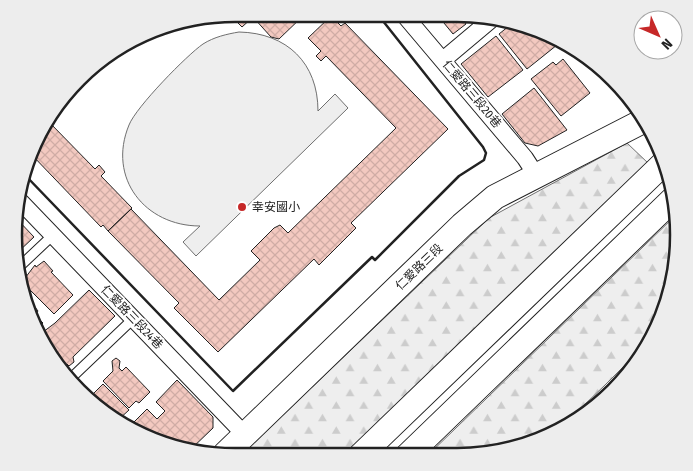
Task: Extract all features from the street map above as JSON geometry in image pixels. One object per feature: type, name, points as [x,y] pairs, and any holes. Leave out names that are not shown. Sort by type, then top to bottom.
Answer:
[{"type":"main road","name":"仁愛路三段","points":[[231,448],[462,225],[495,197],[639,123]]},
{"type":"main road","points":[[368,448],[659,168]]},
{"type":"main road","points":[[415,448],[668,204]]},
{"type":"street","name":"仁愛路三段20巷","points":[[410,22],[525,158],[536,175]]},
{"type":"street","points":[[443,60],[486,24]]},
{"type":"street","name":"仁愛路三段24巷","points":[[25,206],[245,435]]},
{"type":"lane","points":[[357,448],[656,159]]},
{"type":"lane","points":[[24,262],[53,235]]},
{"type":"lane","points":[[74,375],[134,319]]},
{"type":"green space","points":[[239,32],[272,38],[296,54],[306,65],[312,79],[317,94],[318,111],[335,94],[348,108],[196,256],[183,242],[200,226],[180,224],[163,218],[148,208],[136,195],[127,180],[123,163],[123,145],[129,125],[141,106],[174,70],[203,44],[221,36]]},
{"type":"green space","points":[[627,143],[649,164],[354,448],[248,448],[489,218]]},
{"type":"green space","points":[[670,221],[669,263],[663,291],[649,330],[635,354],[605,385],[575,413],[552,427],[526,437],[485,447],[435,448]]},
{"type":"building","points":[[237,22],[248,22],[242,27]]},
{"type":"building","points":[[258,22],[297,22],[279,39],[271,37]]},
{"type":"building","points":[[325,22],[337,22],[341,26],[345,23],[448,129],[351,223],[356,228],[319,265],[314,259],[218,352],[174,308],[179,303],[108,231],[131,209],[219,300],[260,260],[251,251],[274,228],[280,225],[288,233],[396,128],[326,56],[321,61],[316,56],[321,51],[308,38]]},
{"type":"building","points":[[443,22],[465,23],[466,24],[453,34]]},
{"type":"building","points":[[506,28],[526,34],[556,46],[527,69],[499,34]]},
{"type":"building","points":[[496,36],[523,70],[488,97],[461,64]]},
{"type":"building","points":[[563,59],[590,93],[561,116],[531,79],[553,62],[556,65]]},
{"type":"building","points":[[534,88],[567,130],[538,146],[525,143],[502,114]]},
{"type":"building","points":[[53,126],[95,169],[99,165],[105,172],[101,176],[132,208],[108,231],[103,225],[101,227],[37,160],[44,141]]},
{"type":"building","points":[[23,225],[34,237],[23,247]]},
{"type":"building","points":[[44,261],[53,271],[51,272],[73,295],[54,314],[30,290],[27,276],[35,265],[36,267]]},
{"type":"building","points":[[89,290],[115,316],[73,357],[74,362],[69,366],[58,354],[45,331]]},
{"type":"building","points":[[116,358],[120,361],[119,368],[122,371],[126,367],[150,392],[139,403],[136,401],[129,408],[103,381],[113,371],[112,361]]},
{"type":"building","points":[[177,380],[213,417],[213,428],[196,444],[167,437],[133,423],[147,409],[157,419],[165,411],[156,402]]},
{"type":"building","points":[[103,384],[129,410],[122,416],[93,394]]},
{"type":"wall","points":[[30,180],[233,391],[372,257],[375,260],[459,176],[484,160],[486,153],[483,147],[384,22]]},
{"type":"place","name":"幸安國小","points":[[242,207]]}]
